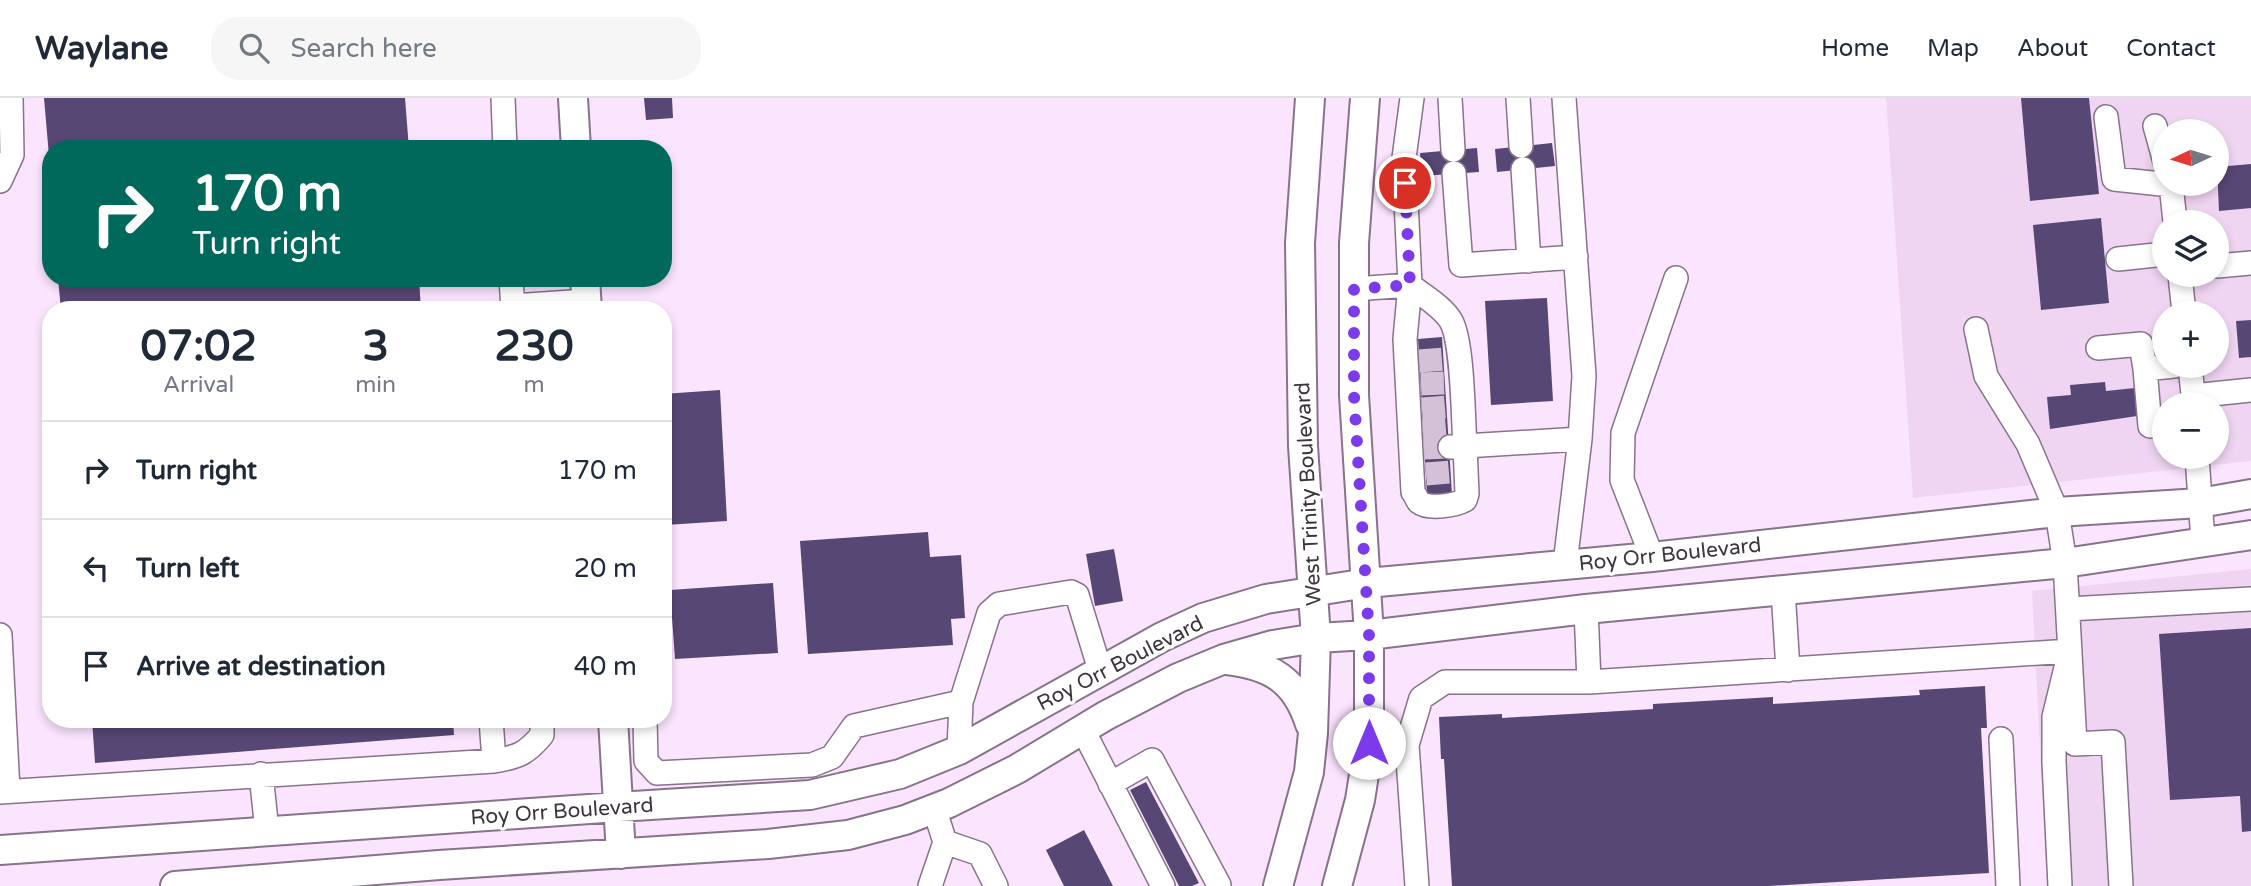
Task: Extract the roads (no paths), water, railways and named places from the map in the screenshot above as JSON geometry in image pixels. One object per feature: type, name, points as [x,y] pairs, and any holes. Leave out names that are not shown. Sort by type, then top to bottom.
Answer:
[{"type":"main road","points":[[573,98],[575,140]]},
{"type":"main road","name":"West Trinity Boulevard","points":[[1279,886],[1309,772],[1313,733],[1316,638],[1303,446],[1300,253],[1310,98]]},
{"type":"main road","points":[[1337,886],[1360,800],[1369,743],[1367,583],[1354,395],[1356,197],[1365,98]]},
{"type":"main road","name":"Roy Orr Boulevard","points":[[0,850],[810,796],[900,774],[959,750],[1100,670],[1203,618],[1266,599],[1367,583],[1652,557],[2057,512],[2200,503],[2251,494]]},
{"type":"main road","name":"Roy Orr Boulevard","points":[[175,886],[768,844],[848,835],[905,820],[934,808],[1017,769],[1105,716],[1178,678],[1224,659],[1273,645],[1586,609],[2065,564],[2251,535]]},
{"type":"main road","points":[[1224,659],[1253,663],[1274,673],[1292,687],[1304,708],[1313,733]]},
{"type":"main road","points":[[614,728],[621,854]]},
{"type":"lane","points":[[0,181],[12,155],[11,98]]},
{"type":"lane","points":[[503,98],[505,140]]},
{"type":"lane","points":[[1354,289],[1410,285],[1440,309],[1451,322],[1457,343],[1451,359],[1458,472],[1465,500],[1427,506],[1418,502],[1413,492],[1419,475],[1412,361],[1405,339],[1410,285],[1404,158],[1412,98]]},
{"type":"lane","points":[[1450,98],[1453,150]]},
{"type":"lane","points":[[1518,98],[1521,146]]},
{"type":"lane","points":[[1564,98],[1584,376],[1580,439],[1565,564]]},
{"type":"lane","points":[[2106,117],[2114,179],[2152,182]]},
{"type":"lane","points":[[1523,169],[1529,261]]},
{"type":"lane","points":[[1454,173],[1461,265],[1576,257]]},
{"type":"lane","points":[[2118,259],[2152,255]]},
{"type":"lane","points":[[2229,265],[2251,263]]},
{"type":"lane","points":[[1652,557],[1622,480],[1623,433],[1676,278]]},
{"type":"lane","points":[[556,301],[586,296]]},
{"type":"lane","points":[[1976,328],[1986,376],[2028,444],[2057,512],[2065,564],[2076,744],[2113,741],[2121,886]]},
{"type":"lane","points":[[2098,348],[2141,344],[2150,426]]},
{"type":"lane","points":[[2145,369],[2152,368]]},
{"type":"lane","points":[[2229,394],[2251,390]]},
{"type":"lane","points":[[1455,427],[1580,439]]},
{"type":"lane","points":[[2198,469],[2203,541]]},
{"type":"lane","points":[[1783,590],[1787,670]]},
{"type":"lane","points":[[959,750],[961,702],[989,613],[999,604],[1071,592],[1077,595],[1100,670]]},
{"type":"lane","points":[[2068,610],[2251,599]]},
{"type":"lane","points":[[1586,609],[1589,682]]},
{"type":"lane","points":[[0,635],[4,791],[494,761],[517,757],[530,750],[542,735],[542,728]]},
{"type":"lane","points":[[1417,886],[1407,745],[1421,698],[1445,682],[1589,682],[2070,651]]},
{"type":"lane","points":[[2060,886],[2054,717],[2070,651]]},
{"type":"lane","points":[[645,728],[646,761],[657,773],[812,765],[832,757],[854,726],[961,702]]},
{"type":"lane","points":[[492,728],[494,761]]},
{"type":"lane","points":[[1083,730],[1163,886]]},
{"type":"lane","points":[[2001,738],[2008,886]]},
{"type":"lane","points":[[1110,783],[1152,760],[1218,886]]},
{"type":"lane","points":[[261,774],[267,831]]},
{"type":"lane","points":[[930,886],[945,842],[934,808]]},
{"type":"lane","points":[[945,842],[980,853],[996,886]]},
{"type":"tunnel","points":[[1419,361],[1444,359]]},
{"type":"tunnel","points":[[1421,384],[1445,383]]},
{"type":"tunnel","points":[[1422,409],[1446,407]]},
{"type":"tunnel","points":[[1423,431],[1448,429]]},
{"type":"tunnel","points":[[1424,448],[1449,447]]},
{"type":"tunnel","points":[[1426,474],[1450,472]]}]
